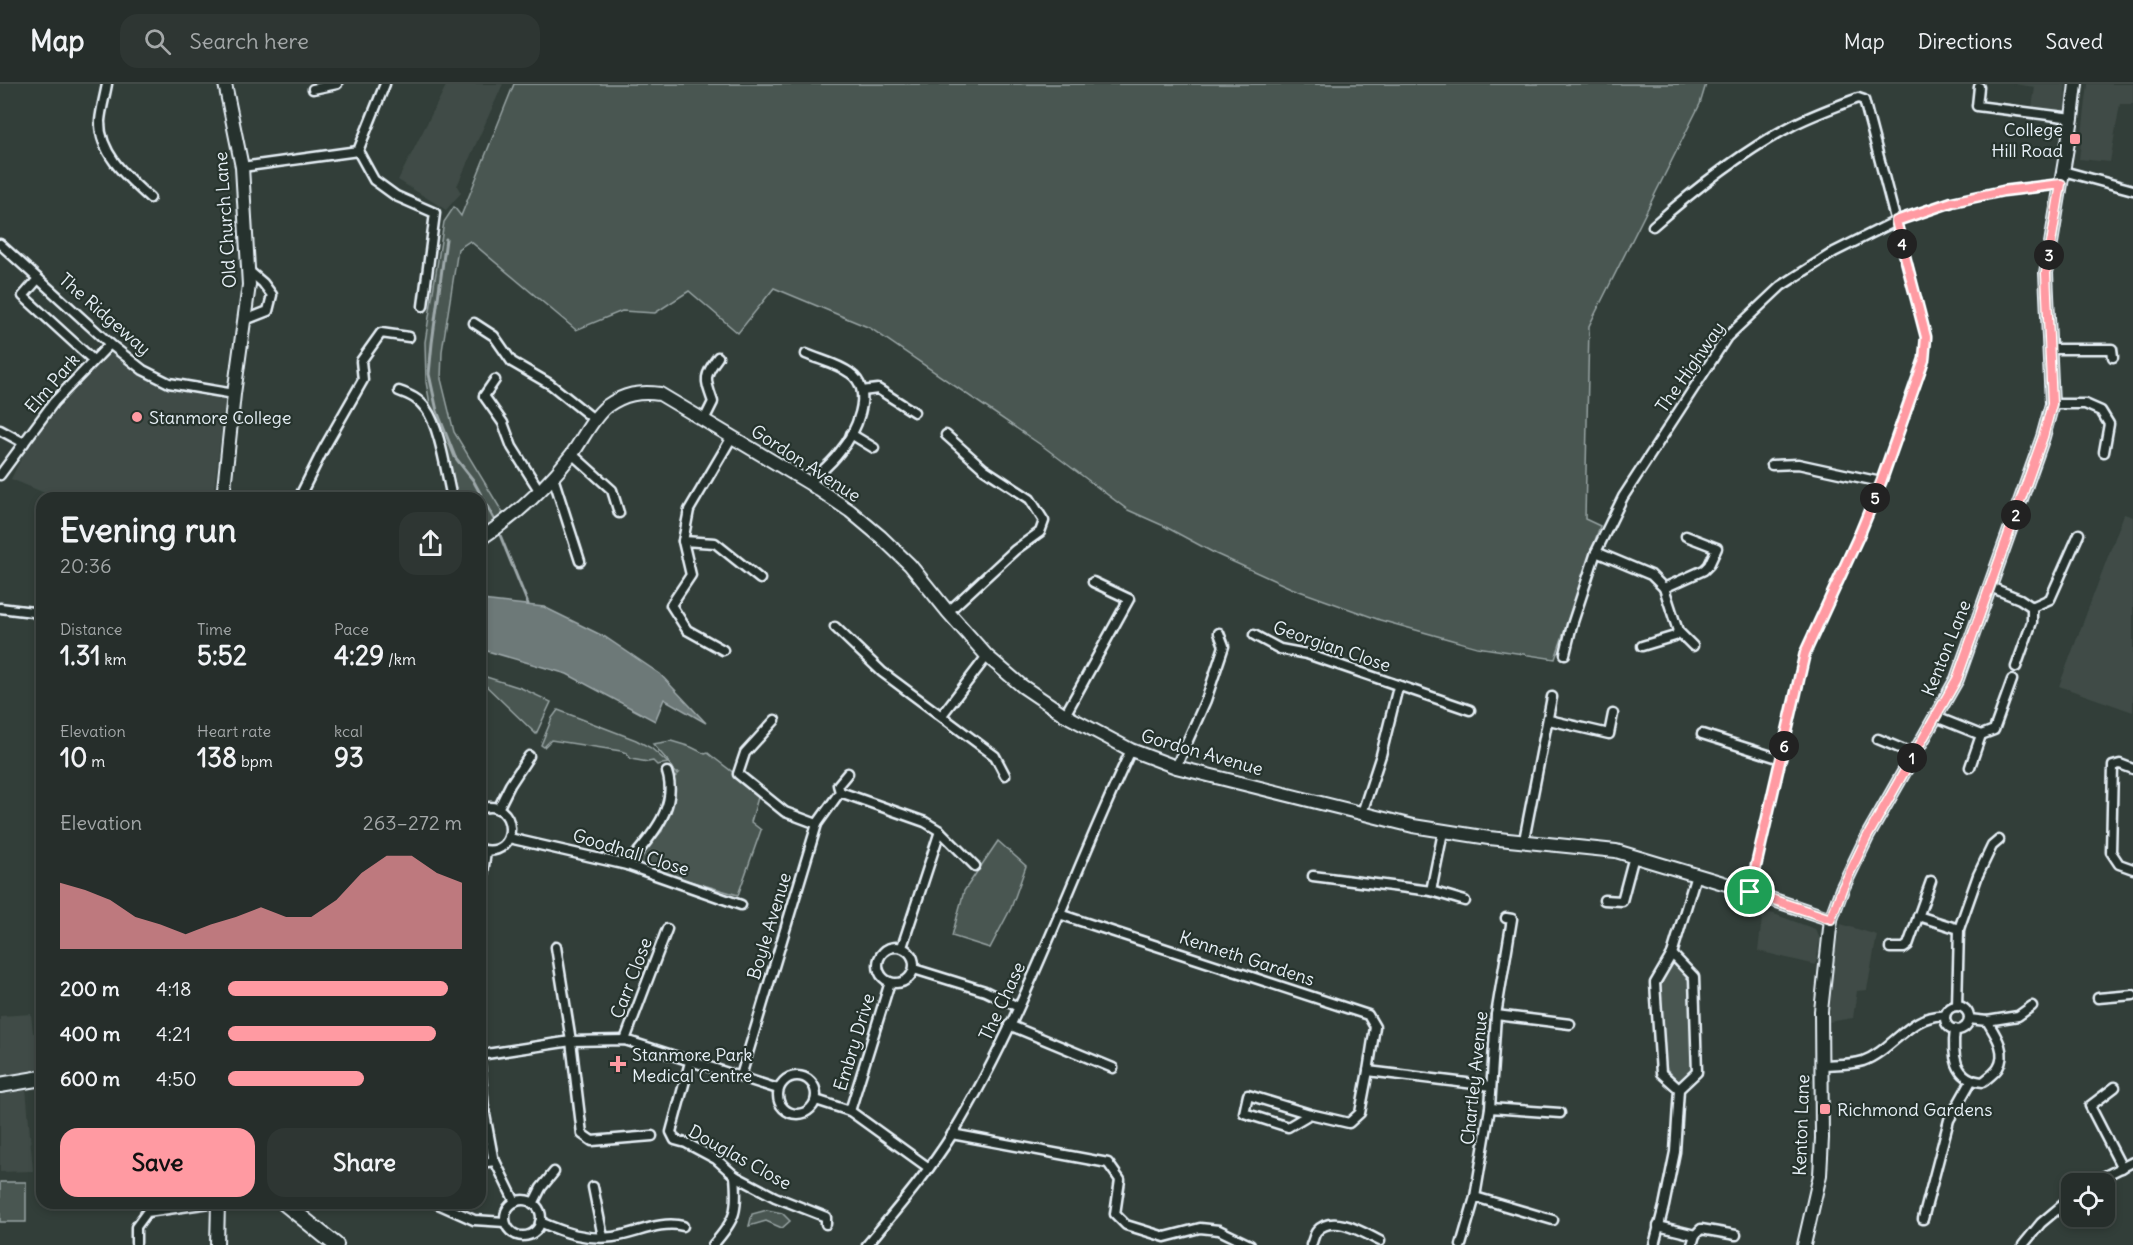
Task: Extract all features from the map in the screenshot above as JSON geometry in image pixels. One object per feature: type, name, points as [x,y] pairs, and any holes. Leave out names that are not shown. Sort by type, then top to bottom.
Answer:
[{"type":"main road","points":[[0,1086],[36,1079]]},
{"type":"main road","points":[[291,1209],[328,1243]]},
{"type":"street","points":[[107,84],[100,122],[103,140],[118,169],[150,198]]},
{"type":"street","name":"Old Church Lane","points":[[224,492],[249,271],[242,167],[225,84]]},
{"type":"street","points":[[313,89],[337,84]]},
{"type":"street","points":[[358,151],[385,84]]},
{"type":"street","name":"Kenton Lane","points":[[1804,1245],[1820,1174],[1822,986],[1831,919],[1852,867],[1957,679],[2043,437],[2052,404],[2046,273],[2076,84]]},
{"type":"street","points":[[1979,87],[1977,106],[2072,118]]},
{"type":"street","points":[[1653,226],[1685,197],[1734,161],[1795,124],[1858,98],[1864,100],[1926,337],[1924,360],[1881,482],[1805,653],[1750,892]]},
{"type":"street","points":[[242,167],[358,151]]},
{"type":"street","points":[[358,151],[374,180],[396,196],[435,213],[423,306]]},
{"type":"street","points":[[2063,171],[2133,190]]},
{"type":"street","name":"The Highway","points":[[1566,654],[1572,625],[1596,552],[1623,497],[1727,337],[1781,286],[1834,252],[1896,221],[1952,202],[2003,191],[2061,184]]},
{"type":"street","name":"The Ridgeway","points":[[0,244],[110,344],[143,370],[169,383],[234,394]]},
{"type":"street","points":[[245,320],[268,311],[272,295],[263,283],[249,271]]},
{"type":"street","points":[[38,279],[23,296],[93,360]]},
{"type":"street","points":[[474,324],[494,336],[512,362],[550,384],[595,420]]},
{"type":"street","points":[[302,492],[322,450],[363,380],[361,361],[381,333],[409,337]]},
{"type":"street","name":"Elm Park","points":[[0,475],[54,402],[110,344]]},
{"type":"street","points":[[2049,349],[2112,349],[2113,357]]},
{"type":"street","points":[[806,354],[851,373],[862,391],[862,406],[851,435],[840,453],[809,483]]},
{"type":"street","points":[[704,420],[713,402],[705,381],[707,372],[718,357]]},
{"type":"street","points":[[495,380],[484,396],[503,423],[512,447],[539,490]]},
{"type":"street","points":[[862,391],[878,389],[914,412]]},
{"type":"street","points":[[399,391],[414,396],[426,409],[435,429],[451,492]]},
{"type":"street","name":"Gordon Avenue","points":[[486,535],[505,521],[553,477],[606,407],[624,396],[645,392],[660,394],[809,483],[850,511],[910,565],[987,656],[1022,686],[1065,715],[1131,750],[1176,767],[1443,832],[1616,850],[1831,919]]},
{"type":"street","points":[[2052,404],[2085,404],[2101,411],[2109,424],[2103,452]]},
{"type":"street","points":[[0,430],[24,443]]},
{"type":"street","points":[[851,435],[874,448]]},
{"type":"street","points":[[946,435],[984,469],[1030,499],[1044,521],[1040,531],[1015,550],[948,612]]},
{"type":"street","points":[[723,650],[687,630],[671,605],[691,575],[683,542],[689,510],[732,437]]},
{"type":"street","points":[[572,454],[612,490],[619,513]]},
{"type":"street","points":[[1772,465],[1798,464],[1881,482]]},
{"type":"street","points":[[553,477],[580,561]]},
{"type":"street","points":[[2032,607],[2050,599],[2079,534]]},
{"type":"street","points":[[1664,588],[1704,570],[1717,548],[1686,536]]},
{"type":"street","points":[[683,542],[715,543],[760,579]]},
{"type":"street","points":[[1596,552],[1651,575],[1664,588],[1678,631],[1693,646]]},
{"type":"street","points":[[1065,715],[1129,599],[1093,582]]},
{"type":"street","points":[[1990,587],[2020,599],[2032,607]]},
{"type":"street","points":[[2016,667],[2032,622],[2032,607]]},
{"type":"street","points":[[0,608],[36,613]]},
{"type":"street","points":[[835,627],[882,672],[994,756],[1005,775]]},
{"type":"street","points":[[1642,646],[1675,636],[1678,631]]},
{"type":"street","points":[[1176,767],[1206,700],[1224,646],[1219,633]]},
{"type":"street","name":"Georgian Close","points":[[1254,635],[1280,649],[1307,654],[1470,710]]},
{"type":"street","points":[[942,715],[987,656]]},
{"type":"street","points":[[1936,717],[1981,735],[1994,730],[2012,680]]},
{"type":"street","name":"Georgian Close","points":[[1362,813],[1381,754],[1398,687]]},
{"type":"street","points":[[1526,842],[1525,835],[1552,696]]},
{"type":"street","points":[[1549,720],[1609,734],[1614,714]]},
{"type":"street","points":[[775,720],[745,753],[738,774],[785,812],[817,824]]},
{"type":"street","points":[[1702,734],[1781,759]]},
{"type":"street","points":[[1970,767],[1981,735]]},
{"type":"street","points":[[1878,739],[1914,754]]},
{"type":"street","name":"The Chase","points":[[867,1245],[929,1168],[952,1134],[981,1083],[1018,1006],[1131,750]]},
{"type":"street","points":[[498,808],[529,756]]},
{"type":"street","points":[[2133,769],[2120,765],[2113,766],[2111,843],[2111,852],[2119,864],[2133,868]]},
{"type":"street","points":[[627,865],[653,835],[668,806],[670,783],[667,772]]},
{"type":"street","name":"Boyle Avenue","points":[[741,1076],[817,824],[840,792],[838,785],[848,773]]},
{"type":"street","points":[[840,792],[925,822],[940,831],[975,866]]},
{"type":"street","points":[[486,808],[498,808],[509,819],[511,827],[509,838],[498,849],[486,850]]},
{"type":"street","points":[[902,947],[940,831]]},
{"type":"street","points":[[1431,891],[1443,832]]},
{"type":"street","name":"Goodhall Close","points":[[509,838],[627,865],[741,904]]},
{"type":"street","points":[[1957,1006],[1959,929],[1978,874],[1992,846],[1999,840]]},
{"type":"street","points":[[1604,900],[1622,901],[1634,856]]},
{"type":"street","points":[[1679,1089],[1661,1073],[1655,983],[1672,954],[1696,875]]},
{"type":"street","points":[[1313,876],[1431,891],[1465,900]]},
{"type":"street","points":[[1890,948],[1904,948],[1908,945],[1931,880]]},
{"type":"street","name":"Kenneth Gardens","points":[[1059,914],[1368,1015],[1375,1027],[1360,1113],[1349,1123],[1310,1114]]},
{"type":"street","points":[[1918,916],[1959,929]]},
{"type":"street","name":"Chartley Avenue","points":[[1461,1245],[1475,1197],[1490,1108],[1496,1015],[1512,920],[1506,918]]},
{"type":"street","name":"Carr Close","points":[[625,1040],[667,929]]},
{"type":"street","points":[[556,947],[571,1041],[582,1134],[592,1141],[652,1136]]},
{"type":"street","points":[[891,947],[902,947],[912,955],[914,969],[906,980],[890,982],[880,974],[878,960],[885,950],[891,947]]},
{"type":"street","points":[[1654,1245],[1675,1152],[1679,1089],[1697,1072],[1694,977],[1672,954]]},
{"type":"street","points":[[914,969],[985,991],[1018,1006]]},
{"type":"street","name":"Embry Drive","points":[[850,1111],[890,982]]},
{"type":"street","points":[[2098,998],[2133,995]]},
{"type":"street","points":[[1957,1006],[1967,1011],[1969,1019],[1963,1028],[1955,1029],[1947,1023],[1946,1016],[1950,1009],[1957,1006]]},
{"type":"street","points":[[1969,1019],[1987,1021],[2018,1016],[2032,1006]]},
{"type":"street","points":[[1496,1015],[1570,1024]]},
{"type":"street","points":[[1821,1065],[1865,1060],[1890,1044],[1913,1025],[1946,1016]]},
{"type":"street","points":[[1955,1029],[1954,1057],[1962,1073],[1971,1081],[1983,1082],[1999,1067],[2002,1054],[1998,1038],[1987,1021]]},
{"type":"street","points":[[1009,1025],[1113,1068]]},
{"type":"street","points":[[486,1055],[571,1041],[625,1040],[778,1089]]},
{"type":"street","name":"Douglas Close","points":[[690,1062],[671,1132],[675,1140],[687,1143],[716,1160],[735,1176],[775,1197],[826,1217],[826,1224]]},
{"type":"street","points":[[1368,1071],[1491,1086]]},
{"type":"street","points":[[802,1076],[813,1084],[816,1100],[808,1111],[802,1114],[792,1114],[781,1107],[778,1101],[778,1089],[786,1078],[802,1076]]},
{"type":"street","points":[[1923,1219],[1949,1120],[1971,1081]]},
{"type":"street","points":[[2115,1088],[2090,1106],[2122,1168]]},
{"type":"street","points":[[1248,1095],[1310,1114],[1288,1127],[1244,1113],[1248,1095]]},
{"type":"street","points":[[816,1100],[850,1111],[929,1168]]},
{"type":"street","points":[[1490,1108],[1560,1113]]},
{"type":"street","points":[[486,1126],[495,1161],[515,1202]]},
{"type":"street","points":[[952,1134],[1108,1162],[1120,1180],[1115,1214],[1126,1225],[1165,1237],[1200,1228],[1219,1230],[1250,1245]]},
{"type":"street","points":[[486,1162],[495,1161]]},
{"type":"street","points":[[2112,1173],[2133,1162]]},
{"type":"street","points":[[533,1204],[541,1188],[554,1172]]},
{"type":"street","points":[[714,1245],[730,1226],[735,1211],[737,1194],[735,1176]]},
{"type":"street","points":[[593,1187],[603,1237]]},
{"type":"street","points":[[1475,1197],[1553,1220]]},
{"type":"street","points":[[528,1201],[540,1213],[540,1222],[536,1231],[524,1241],[512,1233],[505,1222],[506,1211],[515,1202],[528,1201]]},
{"type":"street","points":[[2023,1245],[2041,1223],[2061,1206]]},
{"type":"street","points":[[136,1243],[135,1227],[147,1212],[168,1209]]},
{"type":"street","points":[[217,1245],[218,1209]]},
{"type":"street","points":[[449,1209],[474,1220],[505,1222]]},
{"type":"street","points":[[540,1222],[568,1234],[592,1238],[614,1236],[672,1223],[683,1226]]},
{"type":"street","points":[[1311,1245],[1317,1231],[1331,1224],[1351,1227],[1380,1241]]},
{"type":"street","points":[[1658,1226],[1695,1235]]},
{"type":"street","points":[[1692,1245],[1695,1235],[1701,1229],[1736,1236]]},
{"type":"shaded area","points":[[447,84],[503,84],[457,186],[461,193],[446,210],[398,180]]},
{"type":"shaded area","points":[[514,84],[1706,84],[1700,104],[1589,326],[1585,519],[1600,526],[1555,659],[1477,647],[1380,620],[1291,588],[1216,554],[1128,510],[1044,447],[870,328],[774,288],[738,333],[689,291],[655,313],[622,311],[576,330],[470,241],[458,249],[442,351],[441,379],[454,432],[503,513],[486,527],[486,492],[457,492],[430,404],[426,382],[425,342],[444,222],[454,207],[461,216]]},
{"type":"shaded area","points":[[2013,84],[2066,84],[2064,113],[2032,108],[2035,87]]},
{"type":"shaded area","points":[[2088,84],[2133,84],[2133,104],[2120,104],[2110,162],[2079,159]]},
{"type":"shaded area","name":"Stanmore College","points":[[112,350],[161,384],[226,396],[214,492],[42,492],[11,479],[31,438]]},
{"type":"shaded area","points":[[2124,514],[2133,517],[2133,712],[2059,686]]},
{"type":"shaded area","points":[[486,600],[544,607],[605,637],[660,674],[706,723],[664,699],[655,721],[567,674],[486,651]]},
{"type":"shaded area","points":[[486,677],[521,688],[551,702],[536,734],[486,686]]},
{"type":"shaded area","points":[[558,710],[636,740],[651,748],[668,763],[657,765],[653,761],[631,759],[621,751],[551,740],[544,747],[541,745],[552,718]]},
{"type":"shaded area","points":[[671,741],[705,754],[708,753],[759,794],[751,822],[761,830],[738,895],[655,871],[638,862],[637,859],[662,831],[671,802],[674,778],[679,773],[675,773],[653,744]]},
{"type":"shaded area","points":[[998,841],[1026,866],[1011,908],[990,948],[952,936],[964,891]]},
{"type":"shaded area","points":[[1763,910],[1815,929],[1820,938],[1816,965],[1758,951]]},
{"type":"shaded area","points":[[1841,924],[1877,935],[1867,990],[1857,991],[1853,1018],[1829,1022],[1834,955]]},
{"type":"shaded area","points":[[1672,962],[1691,978],[1693,1070],[1679,1082],[1663,1065],[1660,987]]},
{"type":"shaded area","points":[[31,1014],[33,1033],[36,1033],[36,1073],[25,1075],[33,1171],[0,1172],[0,1016]]},
{"type":"shaded area","points":[[0,1182],[26,1182],[26,1222],[0,1222]]},
{"type":"shaded area","points":[[767,1210],[782,1213],[790,1221],[782,1228],[766,1221],[749,1226],[752,1214]]},
{"type":"waterway","points":[[446,239],[429,374],[437,411],[455,457],[479,492]]},
{"type":"waterway","points":[[486,504],[495,521]]},
{"type":"waterway","points":[[500,535],[528,604]]},
{"type":"place","name":"College Hill Road","points":[[2075,139]]},
{"type":"place","name":"Stanmore College","points":[[137,417]]},
{"type":"place","name":"Stanmore Park Medical Centre","points":[[618,1064]]},
{"type":"place","name":"Richmond Gardens","points":[[1825,1109]]},
{"type":"route","points":[[2061,184],[2046,273],[2052,404],[2043,437],[1957,679],[1867,837],[1836,902],[1831,919],[1750,892],[1805,653],[1881,482],[1924,360],[1926,337],[1896,221],[1952,202],[2003,191],[2061,184]]}]
